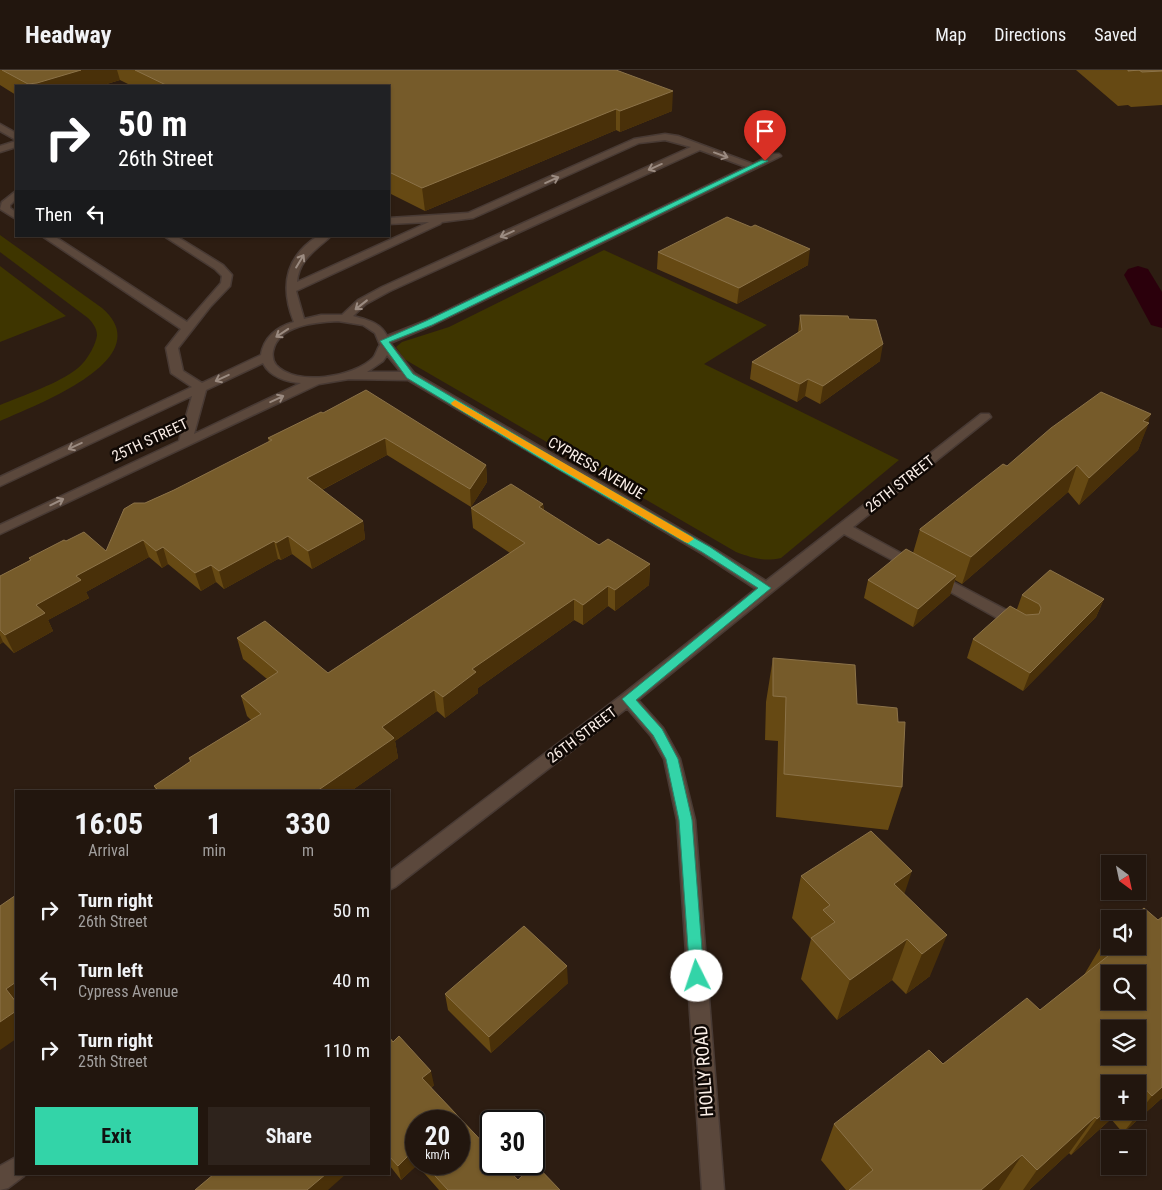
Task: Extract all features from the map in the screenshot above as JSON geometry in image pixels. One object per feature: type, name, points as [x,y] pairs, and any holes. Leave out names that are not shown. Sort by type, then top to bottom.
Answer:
[{"type":"street","points":[[0,127],[15,136]]},
{"type":"street","points":[[390,221],[470,216],[638,141],[665,137],[675,138],[754,166]]},
{"type":"street","points":[[0,149],[15,144]]},
{"type":"street","points":[[345,318],[362,302],[386,289],[699,147]]},
{"type":"street","points":[[362,321],[376,328],[382,334],[385,343],[776,156]]},
{"type":"street","points":[[15,195],[5,204],[5,209],[15,215]]},
{"type":"street","points":[[291,289],[443,219]]},
{"type":"street","points":[[49,237],[188,328]]},
{"type":"street","points":[[172,237],[227,274],[226,284],[172,348],[177,373],[201,388],[185,442]]},
{"type":"street","points":[[300,323],[292,304],[290,283],[298,263],[307,250],[324,237]]},
{"type":"street","points":[[266,357],[270,342],[281,332],[300,323],[326,318],[345,318],[392,325],[416,323],[448,314]]},
{"type":"street","name":"25TH STREET","points":[[0,482],[266,357],[271,367],[278,372],[295,379],[315,381],[351,376],[367,368],[379,358],[385,343]]},
{"type":"street","name":"CYPRESS AVENUE","points":[[385,343],[410,376],[560,466],[706,550],[766,588]]},
{"type":"street","points":[[351,376],[410,376]]},
{"type":"street","name":"25TH STREET","points":[[0,530],[315,381]]},
{"type":"street","name":"26TH STREET","points":[[390,881],[628,699],[766,588],[985,417]]},
{"type":"street","points":[[843,528],[1025,627]]},
{"type":"street","name":"HOLLY ROAD","points":[[628,699],[657,732],[672,759],[686,820],[713,1190]]},
{"type":"street","points":[[0,1180],[15,1169]]},
{"type":"shaded area","points":[[0,235],[102,308],[116,327],[116,345],[105,362],[86,378],[39,404],[0,421],[0,405],[51,384],[78,368],[95,344],[97,332],[93,323],[88,318],[0,252]]},
{"type":"shaded area","points":[[604,250],[767,325],[704,364],[899,460],[781,558],[769,560],[753,558],[736,552],[404,359],[396,347],[402,342],[449,327]]},
{"type":"shaded area","points":[[0,266],[66,316],[0,342]]},
{"type":"building","points":[[2,70],[81,70],[28,84]]},
{"type":"building","points":[[135,70],[616,70],[673,91],[620,111],[616,109],[422,188],[390,172],[390,85],[166,85]]},
{"type":"building","points":[[1139,70],[1162,70],[1162,71],[1142,72]]},
{"type":"building","points":[[727,217],[751,227],[755,225],[810,249],[739,288],[658,252]]},
{"type":"building","points":[[800,315],[848,316],[849,319],[876,320],[883,344],[823,386],[808,379],[800,384],[752,362],[802,330]]},
{"type":"building","points":[[366,390],[486,465],[470,489],[385,438],[307,478],[363,521],[308,551],[288,536],[276,543],[274,541],[219,571],[211,565],[195,573],[163,547],[156,551],[143,540],[76,576],[81,580],[36,605],[45,613],[5,635],[0,630],[0,576],[31,560],[29,558],[84,532],[106,551],[124,509],[134,503],[145,503],[174,490],[272,440],[268,438],[321,412],[323,413]]},
{"type":"building","points":[[1101,392],[1151,414],[1143,421],[1149,423],[1089,478],[1077,465],[971,557],[920,530],[1003,464],[1007,466],[1051,428]]},
{"type":"building","points":[[511,484],[543,504],[539,507],[599,545],[608,539],[650,564],[615,590],[608,586],[583,605],[574,599],[472,669],[476,672],[443,697],[434,690],[382,727],[394,738],[318,790],[158,790],[154,786],[191,761],[189,758],[261,714],[241,696],[278,672],[237,638],[265,621],[328,673],[525,543],[471,508]]},
{"type":"building","points":[[906,549],[956,576],[918,609],[868,580]]},
{"type":"building","points":[[1050,570],[1104,599],[1030,673],[973,639],[1010,606],[1026,615],[1039,614],[1041,608],[1039,604],[1022,595]]},
{"type":"building","points":[[773,658],[855,665],[857,704],[897,708],[898,722],[905,722],[902,787],[784,774],[786,697],[773,696]]},
{"type":"building","points":[[871,831],[912,871],[894,884],[947,935],[922,954],[907,939],[850,980],[811,938],[835,922],[823,910],[830,905],[801,876]]},
{"type":"building","points":[[15,896],[15,983],[6,989],[15,1001],[15,1012],[0,1022],[0,906]]},
{"type":"building","points":[[1144,908],[1158,920],[1162,917],[1162,1087],[1152,1096],[1146,1090],[1146,1075],[1101,1075],[1101,1115],[1097,1119],[1095,1117],[1037,1170],[1022,1155],[981,1190],[849,1190],[873,1170],[834,1124],[929,1050],[943,1064],[1027,998],[1040,1010],[1109,955],[1146,955],[1146,910],[1142,910]]},
{"type":"building","points":[[524,926],[567,966],[489,1037],[445,994]]},
{"type":"building","points":[[399,1036],[431,1071],[422,1078],[452,1110],[405,1110],[405,1159],[398,1166],[390,1157],[390,1038],[393,1042]]},
{"type":"building","points":[[470,1129],[480,1139],[480,1175],[513,1175],[518,1180],[523,1175],[545,1174],[560,1190],[448,1190],[434,1175],[470,1175]]},
{"type":"building","points":[[213,1175],[325,1175],[307,1190],[195,1190]]},
{"type":"waterway","points":[[1138,275],[1162,319]]},
{"type":"slow traffic","points":[[455,403],[688,539]]},
{"type":"route","points":[[697,976],[686,820],[672,759],[651,723],[628,699],[766,588],[706,550],[560,466],[410,376],[385,345],[384,341],[429,323],[765,161]]}]
